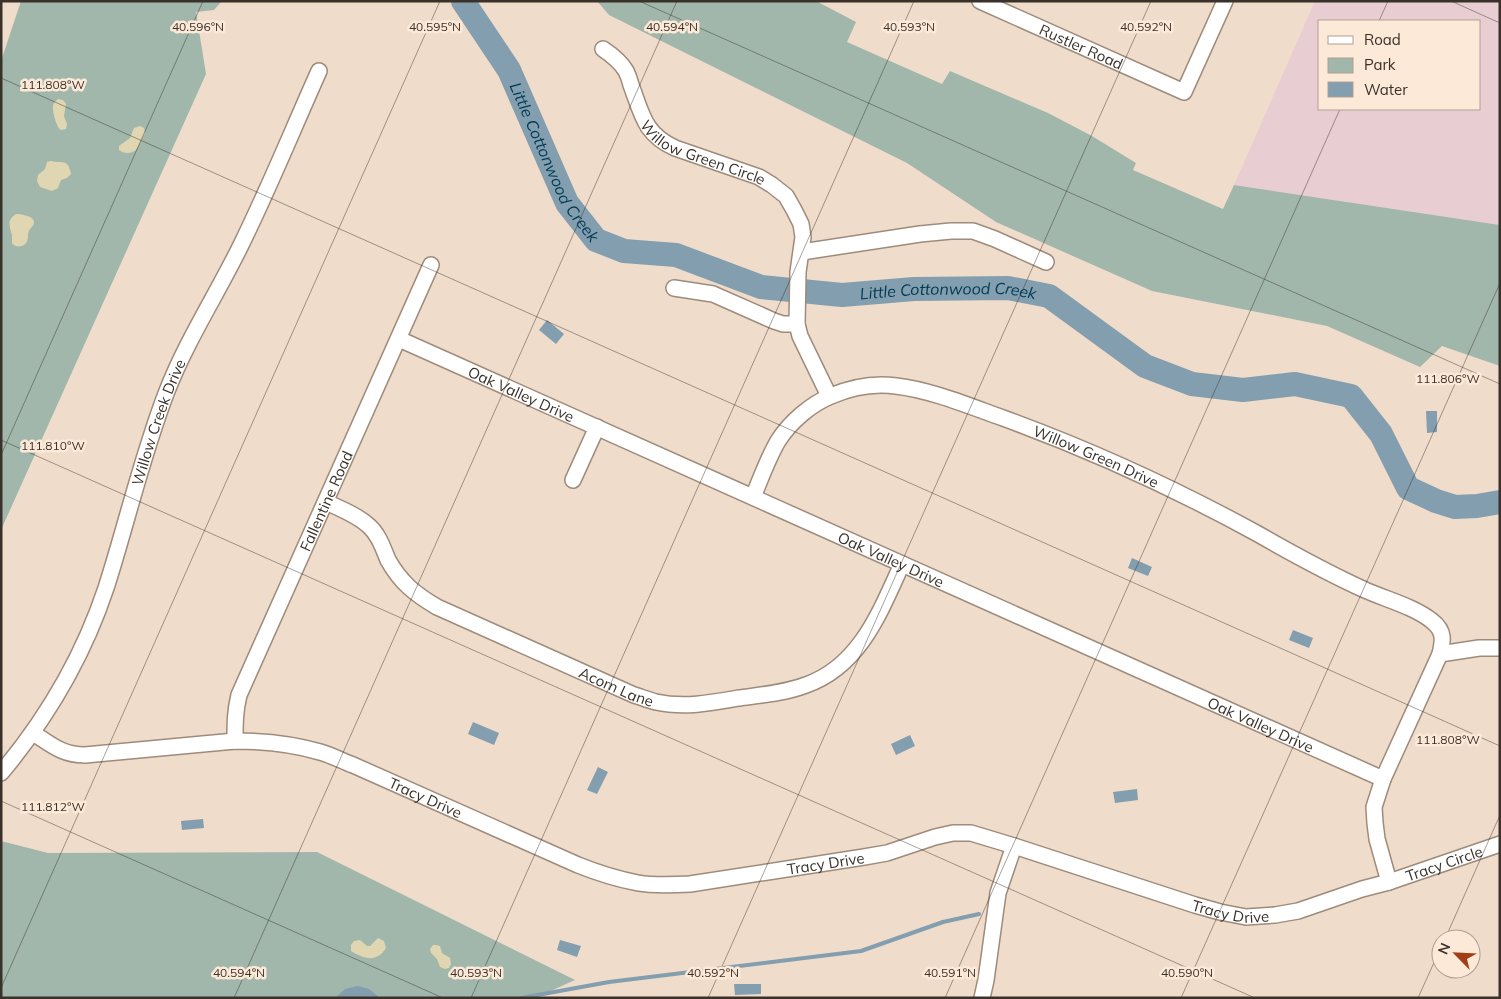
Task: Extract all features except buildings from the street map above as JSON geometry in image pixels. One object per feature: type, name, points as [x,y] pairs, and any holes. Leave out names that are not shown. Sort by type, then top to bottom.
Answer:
[{"type":"street","name":"Rustler Road","points":[[980,1],[1184,92],[1225,1]]},
{"type":"street","name":"Willow Green Circle","points":[[603,49],[616,58],[626,71],[644,119],[655,136],[675,148],[759,177],[786,196],[801,224],[803,237],[798,272],[796,318],[800,336],[829,396]]},
{"type":"street","name":"Willow Creek Drive","points":[[1,773],[33,733],[52,705],[92,626],[106,588],[151,436],[167,391],[200,320],[242,242],[319,71]]},
{"type":"street","points":[[802,252],[951,231],[973,232],[995,239],[1046,262]]},
{"type":"street","name":"Fallentine Road","points":[[235,741],[234,719],[240,695],[431,265]]},
{"type":"street","points":[[674,288],[713,294],[783,324],[796,318]]},
{"type":"street","name":"Oak Valley Drive","points":[[399,339],[1384,779]]},
{"type":"street","name":"Willow Green Drive","points":[[753,497],[778,440],[807,410],[829,396],[860,387],[877,385],[897,386],[923,392],[972,408],[1088,451],[1198,502],[1324,570],[1433,621],[1444,639],[1440,654]]},
{"type":"street","points":[[574,480],[597,427]]},
{"type":"street","name":"Acorn Lane","points":[[326,502],[358,517],[370,527],[379,540],[395,572],[406,586],[437,608],[634,695],[655,702],[679,705],[702,704],[782,692],[806,685],[824,676],[858,648],[871,629],[902,564]]},
{"type":"street","points":[[1389,882],[1377,839],[1374,807],[1384,779],[1440,654],[1479,648],[1500,648]]},
{"type":"street","name":"Tracy Drive","points":[[33,733],[64,753],[74,755],[235,741],[289,745],[321,752],[578,865],[606,876],[640,884],[690,884],[864,857],[887,853],[953,833],[972,834],[1014,846],[1195,906],[1246,917],[1298,911],[1362,889],[1389,882]]},
{"type":"street","name":"Tracy Circle","points":[[1389,882],[1500,844]]},
{"type":"street","points":[[982,998],[998,893],[1014,846]]},
{"type":"shaded area","points":[[1315,1],[1500,1],[1500,225],[1234,185]]},
{"type":"green space","points":[[21,1],[222,1],[214,10],[196,12],[206,74],[1,530],[1,61]]},
{"type":"green space","points":[[597,1],[816,1],[856,22],[847,42],[942,84],[950,71],[1048,113],[1092,136],[1136,163],[1133,170],[1223,209],[1234,185],[1500,225],[1500,366],[1442,346],[1420,367],[1327,326],[1152,291],[996,222],[907,163],[609,15]]},
{"type":"green space","points":[[1,841],[48,853],[317,852],[575,980],[535,998],[1,998]]},
{"type":"sand","points":[[58,99],[63,100],[66,104],[64,116],[67,124],[66,129],[62,130],[58,127],[53,112],[53,105]]},
{"type":"sand","points":[[140,126],[144,128],[145,133],[136,150],[128,153],[119,150],[119,146],[130,138],[134,128]]},
{"type":"sand","points":[[47,162],[67,164],[71,174],[61,180],[58,188],[52,191],[40,187],[37,181],[38,175],[45,169]]},
{"type":"sand","points":[[16,214],[24,215],[34,221],[28,232],[27,242],[19,246],[15,246],[12,243],[10,226],[11,218]]},
{"type":"sand","points":[[378,938],[384,941],[386,948],[379,956],[365,958],[351,951],[351,945],[354,941],[360,940],[367,946],[370,946]]},
{"type":"sand","points":[[433,945],[440,946],[442,953],[450,958],[451,964],[449,968],[440,967],[437,959],[431,953],[430,949]]},
{"type":"water","points":[[547,320],[564,334],[556,344],[539,330]]},
{"type":"water","points":[[1426,411],[1437,411],[1437,432],[1427,433]]},
{"type":"water","points":[[1132,558],[1152,567],[1148,576],[1128,568]]},
{"type":"water","points":[[1293,630],[1313,638],[1309,648],[1289,640]]},
{"type":"water","points":[[473,722],[499,733],[494,745],[468,734]]},
{"type":"water","points":[[910,735],[915,746],[896,755],[891,744]]},
{"type":"water","points":[[598,767],[608,772],[597,794],[587,790]]},
{"type":"water","points":[[1137,789],[1138,800],[1115,803],[1113,792]]},
{"type":"water","points":[[203,819],[204,828],[182,830],[181,821]]},
{"type":"water","points":[[560,940],[581,946],[577,957],[557,950]]},
{"type":"water","points":[[734,984],[761,984],[761,994],[735,995]]},
{"type":"water","points":[[358,986],[369,989],[380,998],[335,998],[345,989]]},
{"type":"waterway","name":"Little Cottonwood Creek","points":[[463,1],[509,70],[567,203],[596,240],[624,251],[676,255],[761,287],[842,295],[914,289],[1008,288],[1049,296],[1145,366],[1192,384],[1243,390],[1295,384],[1351,396],[1381,434],[1408,488],[1436,501],[1455,507],[1500,502]]},
{"type":"waterway","points":[[521,998],[609,982],[861,951],[943,922],[979,914]]}]
